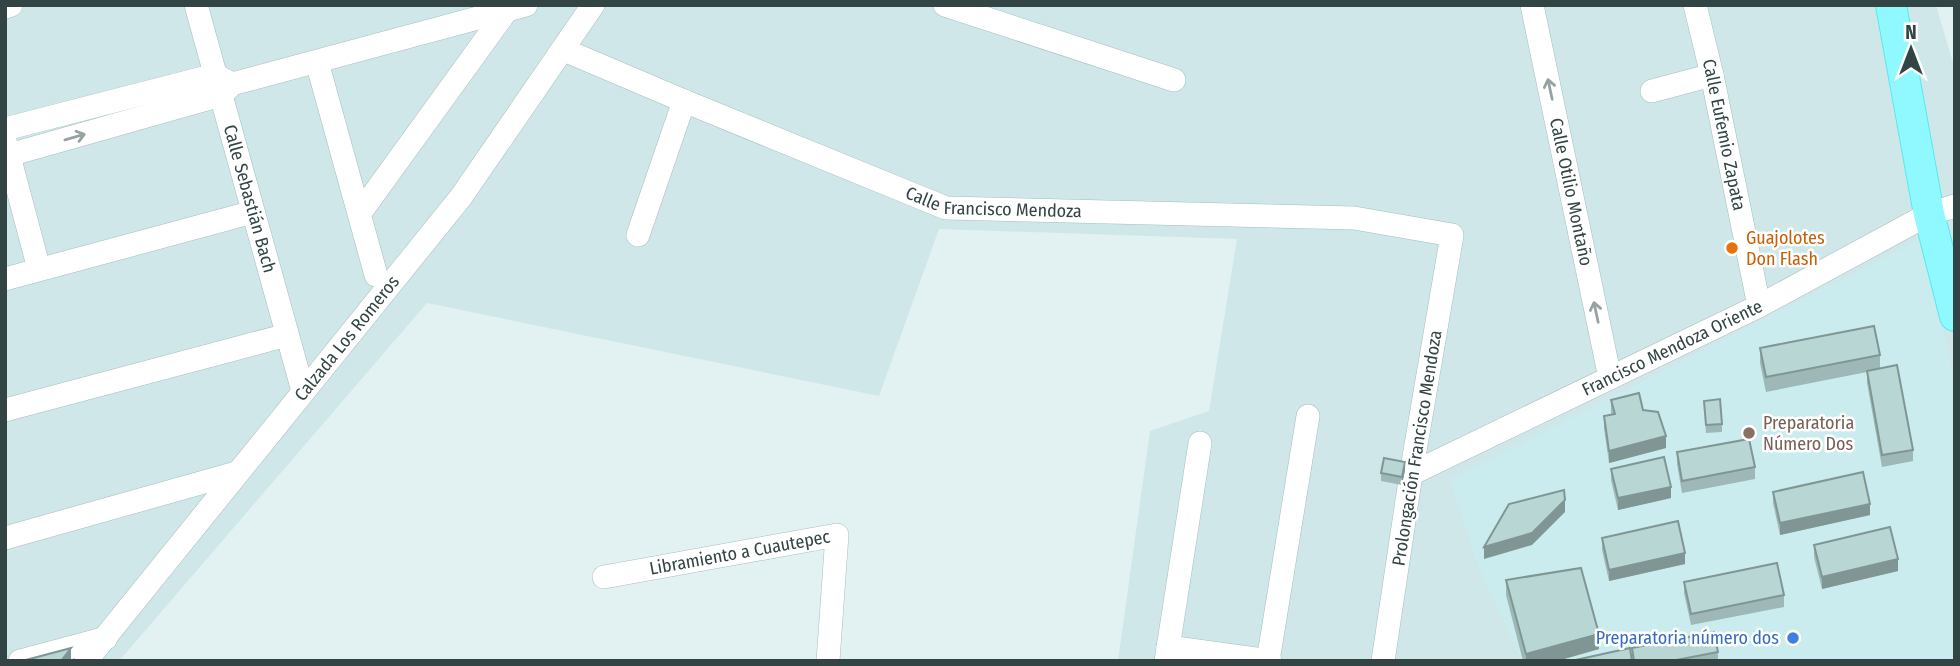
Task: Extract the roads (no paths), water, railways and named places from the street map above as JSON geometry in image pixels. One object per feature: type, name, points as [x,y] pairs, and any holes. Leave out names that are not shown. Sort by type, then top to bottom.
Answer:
[{"type":"main road","points":[[1891,5],[1942,210],[1955,316]]},
{"type":"street","points":[[5,7],[11,5]]},
{"type":"street","name":"Calle Sebastián Bach","points":[[196,5],[223,85],[253,212],[303,391]]},
{"type":"street","name":"Calzada Los Romeros","points":[[86,661],[461,197],[593,5]]},
{"type":"street","name":"Calle Otilio Montaño","points":[[1532,5],[1610,378]]},
{"type":"street","name":"Calle Eufemio Zapata","points":[[1695,5],[1759,306]]},
{"type":"street","points":[[957,7],[1174,80]]},
{"type":"street","points":[[5,129],[147,104],[317,62],[516,8]]},
{"type":"street","points":[[359,213],[516,8]]},
{"type":"street","name":"Calle Francisco Mendoza","points":[[564,50],[684,102],[946,208],[1354,218],[1452,235]]},
{"type":"street","points":[[317,62],[376,275]]},
{"type":"street","points":[[1652,91],[1712,75]]},
{"type":"street","points":[[638,235],[684,102]]},
{"type":"street","points":[[39,269],[7,150],[147,104]]},
{"type":"street","name":"Francisco Mendoza Oriente","points":[[1411,474],[1759,306],[1942,210]]},
{"type":"street","points":[[5,279],[253,212]]},
{"type":"street","name":"Prolongación Francisco Mendoza","points":[[1383,661],[1411,474],[1452,235]]},
{"type":"street","points":[[5,410],[287,335]]},
{"type":"street","points":[[1200,443],[1167,654],[1269,661],[1308,416]]},
{"type":"street","points":[[5,538],[236,473]]},
{"type":"street","name":"Libramiento a Cuautepec","points":[[604,577],[837,535],[828,661]]},
{"type":"street","points":[[20,661],[106,638]]},
{"type":"place","name":"Guajolotes Don Flash","points":[[1732,248]]},
{"type":"place","name":"Preparatoria Número Dos","points":[[1749,433]]},
{"type":"place","name":"Preparatoria número dos","points":[[1793,638]]}]
